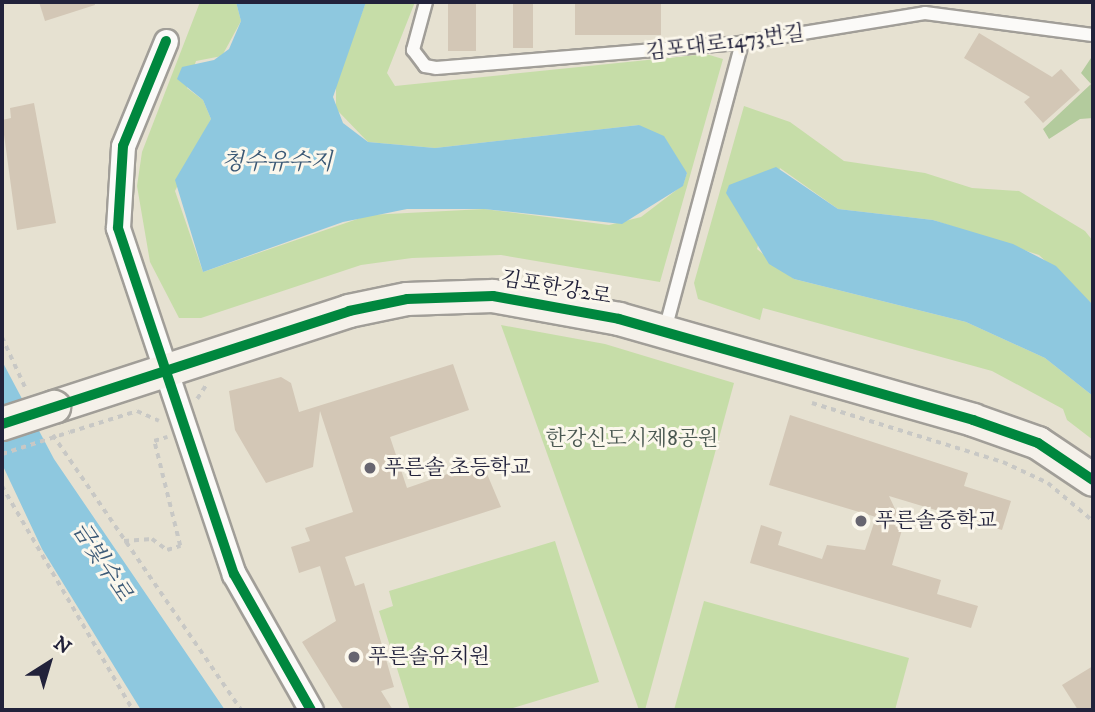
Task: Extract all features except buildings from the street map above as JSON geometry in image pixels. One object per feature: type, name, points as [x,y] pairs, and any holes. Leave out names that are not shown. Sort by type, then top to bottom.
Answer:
[{"type":"street","points":[[166,41],[123,146],[115,205],[165,371],[243,597],[311,710]]},
{"type":"street","name":"김포한강2로","points":[[2,424],[50,414],[165,371],[349,311],[407,299],[534,301],[664,331],[973,420],[1038,443],[1093,480]]},
{"type":"lane","name":"김포대로1473번길","points":[[426,2],[413,50],[425,66],[436,68],[742,43],[925,13],[1093,35]]},
{"type":"lane","points":[[664,331],[742,43]]},
{"type":"path","points":[[2,337],[124,541],[241,710]]},
{"type":"path","points":[[197,408],[201,390],[216,380]]},
{"type":"path","points":[[804,400],[1003,462],[1048,483],[1093,521]]},
{"type":"path","points":[[2,454],[50,414],[145,411],[158,419],[169,444]]},
{"type":"path","points":[[124,541],[152,539],[167,550],[180,546],[154,441],[167,437]]},
{"type":"path","points":[[2,486],[133,710]]},
{"type":"green space","points":[[200,2],[236,2],[241,21],[222,56],[196,61],[187,88],[203,100],[211,119],[175,191],[203,272],[369,215],[484,209],[609,225],[641,217],[683,185],[687,173],[639,125],[435,148],[368,142],[336,109],[336,82],[366,2],[415,2],[387,73],[395,86],[706,54],[723,59],[660,282],[501,255],[412,258],[361,265],[201,318],[179,318],[150,262],[137,186],[142,152]]},
{"type":"green space","points":[[1093,55],[1093,118],[1080,119],[1049,139],[1043,129],[1091,84],[1081,73]]},
{"type":"green space","points":[[744,106],[790,122],[844,161],[925,173],[972,188],[1019,191],[1085,231],[1093,241],[1093,305],[1039,255],[933,220],[838,209],[780,168],[757,249],[794,279],[966,322],[1045,358],[1093,396],[1093,440],[1067,420],[1063,409],[992,371],[763,308],[760,320],[698,299],[694,283]]},
{"type":"green space","name":"한강신도시제8공원","points":[[501,325],[605,344],[734,383],[645,710],[639,710]]},
{"type":"green space","points":[[555,541],[599,682],[506,710],[410,710],[379,611],[393,606],[389,591]]},
{"type":"green space","points":[[704,601],[909,658],[895,710],[674,710]]},
{"type":"water","name":"청수유수지","points":[[236,2],[366,2],[333,97],[343,123],[368,142],[435,148],[639,125],[664,136],[687,173],[683,186],[622,224],[484,209],[407,209],[343,222],[203,272],[175,180],[211,119],[203,100],[177,79],[182,67],[214,60],[229,49],[241,21]]},
{"type":"water","points":[[776,167],[838,209],[933,220],[1013,244],[1056,266],[1093,305],[1093,396],[1045,358],[966,322],[794,279],[769,264],[726,193],[729,185]]},
{"type":"water","name":"금빛수로","points":[[2,361],[54,459],[225,710],[141,710],[42,549],[2,464]]},
{"type":"cycle path","points":[[166,41],[123,146],[118,228],[234,574],[311,710]]},
{"type":"cycle path","points":[[2,424],[349,311],[407,299],[493,296],[619,319],[973,420],[1038,443],[1093,480]]},
{"type":"place","name":"푸른솔 초등학교","points":[[370,468]]},
{"type":"place","name":"푸른솔중학교","points":[[861,521]]},
{"type":"place","name":"푸른솔유치원","points":[[354,657]]}]
